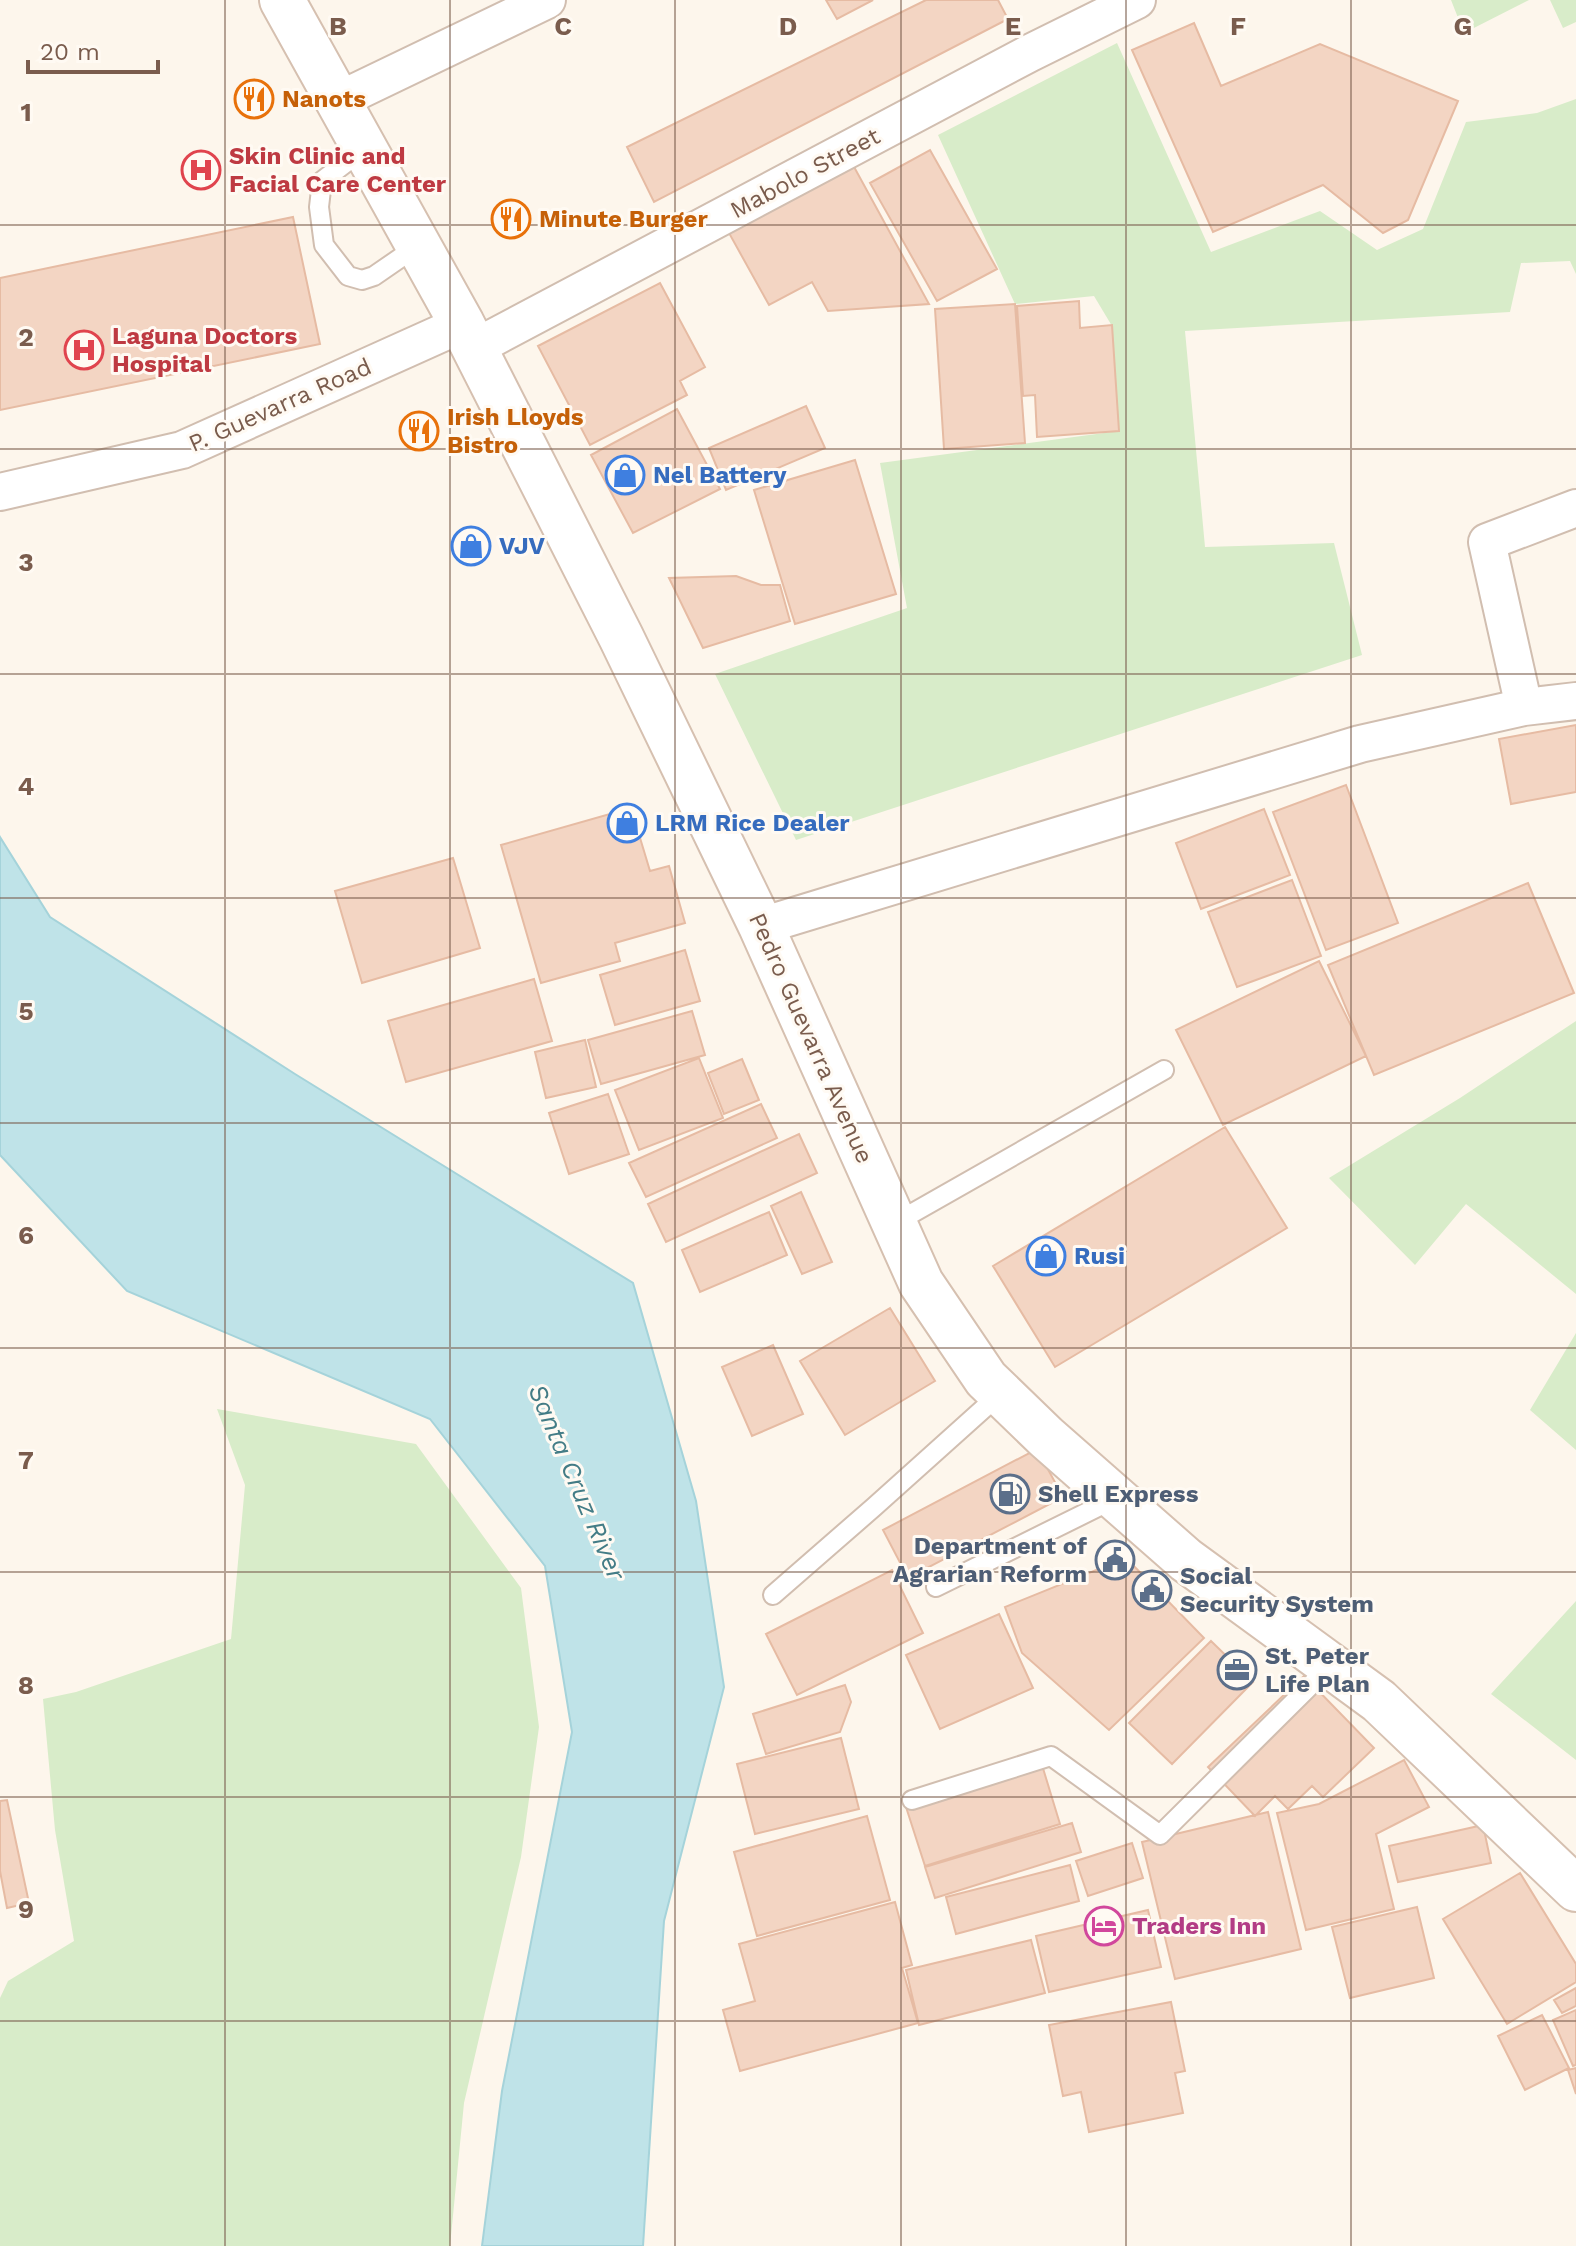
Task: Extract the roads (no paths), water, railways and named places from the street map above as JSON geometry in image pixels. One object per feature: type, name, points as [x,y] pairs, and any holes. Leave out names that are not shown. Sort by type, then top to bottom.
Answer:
[{"type":"main road","name":"Pedro Guevarra Avenue","points":[[282,0],[468,336],[621,637],[761,926],[921,1283],[986,1379],[1046,1437],[1186,1560],[1379,1701],[1576,1889]]},
{"type":"street","points":[[337,101],[547,0]]},
{"type":"street","name":"Mabolo Street","points":[[468,336],[1137,0]]},
{"type":"street","name":"P. Guevarra Road","points":[[0,492],[182,450],[468,336]]},
{"type":"street","points":[[1524,707],[1487,542],[1576,508]]},
{"type":"street","points":[[761,926],[1360,744],[1524,707],[1576,701]]},
{"type":"lane","points":[[365,148],[322,181],[319,207],[324,245],[348,276],[362,280],[374,276],[419,245]]},
{"type":"lane","points":[[894,1224],[1164,1070]]},
{"type":"lane","points":[[773,1595],[1001,1393]]},
{"type":"lane","points":[[936,1587],[1116,1498]]},
{"type":"lane","points":[[912,1800],[1051,1756],[1160,1835],[1329,1667]]},
{"type":"water","name":"Santa Cruz River","points":[[0,837],[50,917],[295,1074],[633,1283],[696,1501],[724,1687],[664,1921],[643,2246],[482,2246],[502,2091],[572,1732],[545,1566],[430,1419],[127,1291],[0,1155]]},
{"type":"place","name":"Nanots","points":[[254,99]]},
{"type":"place","name":"Skin Clinic and Facial Care Center","points":[[201,170]]},
{"type":"place","name":"Minute Burger","points":[[511,219]]},
{"type":"place","name":"Laguna Doctors Hospital","points":[[84,350]]},
{"type":"place","name":"Irish Lloyds Bistro","points":[[419,431]]},
{"type":"place","name":"Nel Battery","points":[[625,475]]},
{"type":"place","name":"VJV","points":[[471,546]]},
{"type":"place","name":"LRM Rice Dealer","points":[[627,823]]},
{"type":"place","name":"Rusi","points":[[1046,1256]]},
{"type":"place","name":"Shell Express","points":[[1010,1494]]},
{"type":"place","name":"Department of Agrarian Reform","points":[[1115,1560]]},
{"type":"place","name":"Social Security System","points":[[1152,1590]]},
{"type":"place","name":"St. Peter Life Plan","points":[[1237,1670]]},
{"type":"place","name":"Traders Inn","points":[[1104,1926]]}]
